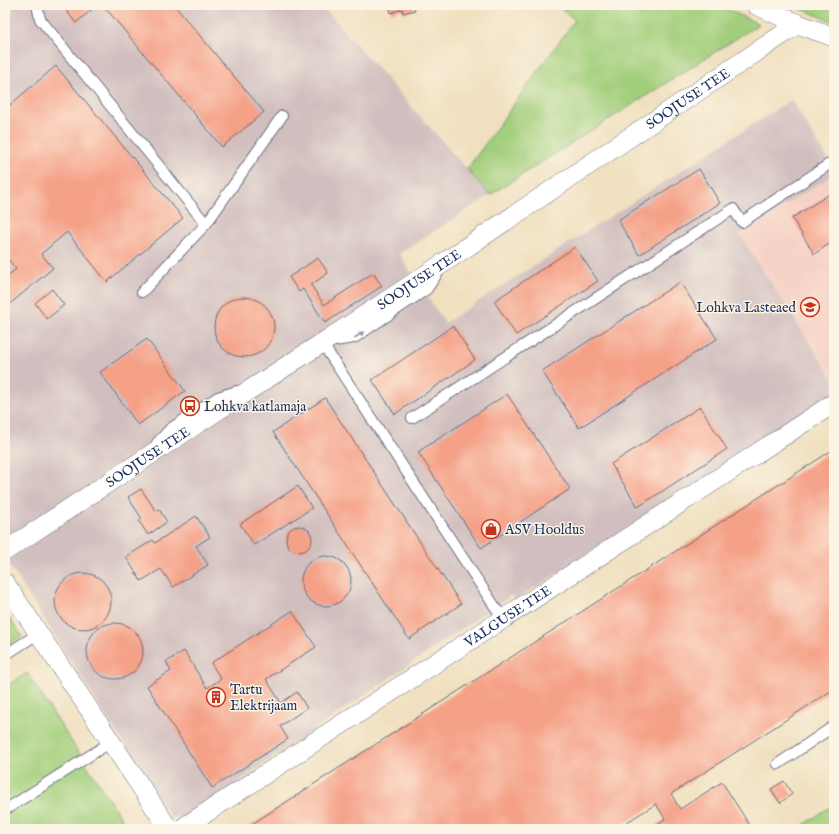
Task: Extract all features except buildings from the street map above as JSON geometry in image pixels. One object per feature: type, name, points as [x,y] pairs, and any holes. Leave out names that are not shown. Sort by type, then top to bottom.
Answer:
[{"type":"street","points":[[756,5],[798,24],[834,37]]},
{"type":"street","name":"SOOJUSE TEE","points":[[5,551],[261,382],[322,344],[798,24]]},
{"type":"street","name":"VALGUSE TEE","points":[[181,829],[834,403]]},
{"type":"street","points":[[5,583],[169,829]]},
{"type":"lane","points":[[37,5],[40,19],[206,224]]},
{"type":"lane","points":[[142,292],[206,224],[282,116]]},
{"type":"lane","points":[[412,418],[733,209],[742,222],[834,161]]},
{"type":"lane","points":[[322,344],[503,619]]},
{"type":"lane","points":[[5,655],[38,633]]},
{"type":"lane","points":[[778,764],[834,726]]},
{"type":"lane","points":[[5,810],[111,742]]},
{"type":"shaded area","points":[[5,5],[321,5],[490,195],[399,254],[445,323],[791,100],[834,169],[834,174],[739,234],[834,380],[834,395],[516,600],[511,595],[186,817],[171,817],[5,558]]},
{"type":"shaded area","name":"Lohkva Lasteaed","points":[[834,174],[834,380],[739,234]]},
{"type":"green space","points":[[556,5],[718,5],[759,24],[490,195],[467,169],[575,20]]},
{"type":"green space","points":[[791,5],[834,5],[834,22]]},
{"type":"green space","points":[[5,612],[22,636],[5,647]]},
{"type":"green space","points":[[27,673],[128,829],[5,829],[5,687]]},
{"type":"green space","points":[[834,804],[834,829],[798,829]]},
{"type":"place","name":"Lohkva Lasteaed","points":[[810,307]]},
{"type":"place","name":"Lohkva katlamaja","points":[[190,406]]},
{"type":"place","name":"ASV Hooldus","points":[[491,529]]},
{"type":"place","name":"Tartu Elektrijaam","points":[[216,697]]}]
